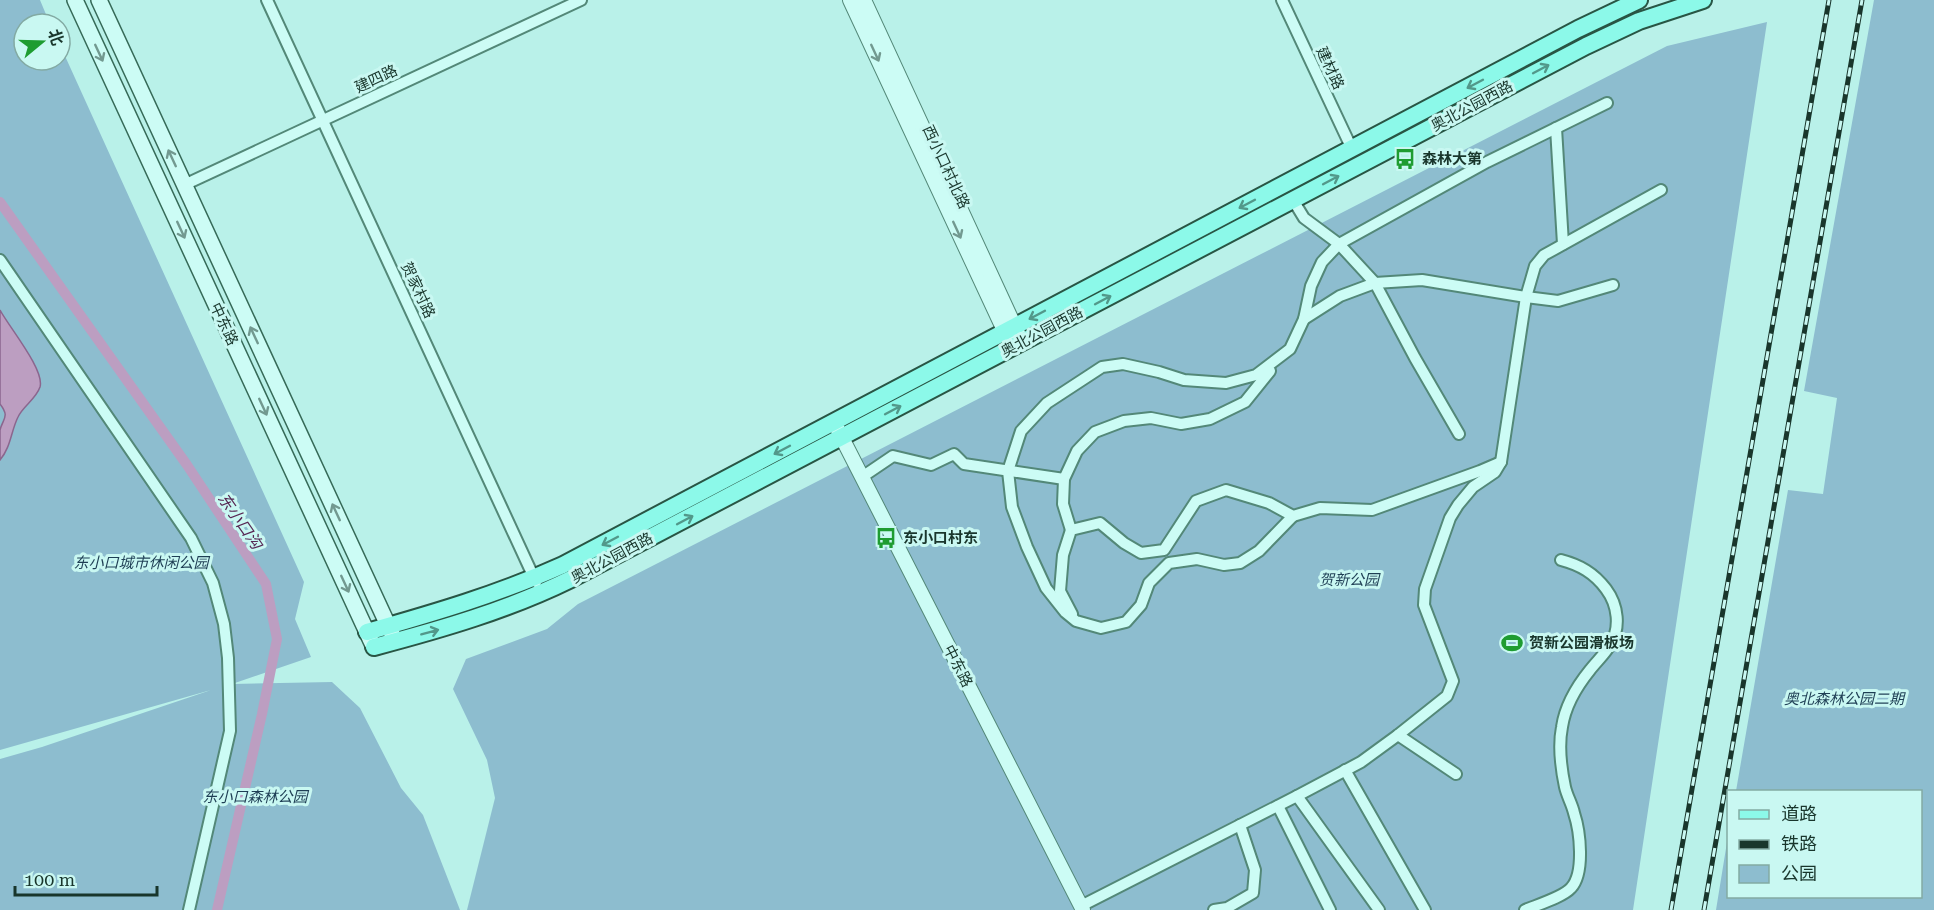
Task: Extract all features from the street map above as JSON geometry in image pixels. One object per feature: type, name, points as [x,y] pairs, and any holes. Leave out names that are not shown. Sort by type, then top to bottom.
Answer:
[{"type":"main road","name":"中东路","points":[[75,0],[374,647]]},
{"type":"main road","name":"中东路","points":[[99,0],[396,641]]},
{"type":"main road","name":"奥北公园西路","points":[[374,647],[477,618],[542,594],[838,430],[1010,329],[1578,29],[1639,0]]},
{"type":"main road","name":"奥北公园西路","points":[[367,632],[471,602],[534,578],[1017,345],[1586,46],[1639,21],[1697,1]]},
{"type":"street","name":"贺家村路","points":[[267,0],[542,594]]},
{"type":"street","name":"建四路","points":[[184,184],[581,0]]},
{"type":"street","name":"西小口村北路","points":[[850,0],[1010,329]]},
{"type":"street","name":"西小口村北路","points":[[864,0],[1017,345]]},
{"type":"street","name":"建材路","points":[[1282,0],[1352,149]]},
{"type":"street","points":[[1076,621],[1060,591],[1063,555],[1071,530],[1063,504],[1064,479],[1077,451],[1095,432],[1124,421],[1151,418],[1181,424],[1210,419],[1245,402],[1290,349],[1304,319],[1311,286],[1322,262],[1339,244],[1487,162],[1607,103]]},
{"type":"street","points":[[1556,128],[1563,244]]},
{"type":"street","points":[[1082,908],[1360,762],[1447,696],[1453,681],[1424,605],[1425,589],[1450,518],[1473,487],[1495,472],[1501,462],[1526,297],[1534,266],[1544,255],[1661,190]]},
{"type":"street","points":[[1293,200],[1304,218],[1339,244],[1375,283],[1459,434]]},
{"type":"street","points":[[0,260],[191,538],[216,594],[224,624],[228,658],[230,731],[189,910]]},
{"type":"street","points":[[1304,319],[1340,296],[1375,283],[1422,280],[1558,300],[1613,285]]},
{"type":"street","points":[[1290,349],[1257,375],[1226,382],[1184,380],[1123,364],[1102,367],[1047,403],[1021,431],[1008,471],[1012,507],[1046,588],[1065,612],[1076,621],[1101,628],[1126,622],[1141,606],[1149,583],[1169,563],[1197,559],[1224,565],[1240,563],[1259,551],[1293,516],[1320,508],[1372,510],[1501,462]]},
{"type":"street","name":"中东路","points":[[838,430],[1082,908]]},
{"type":"street","points":[[862,477],[893,456],[931,465],[954,454],[964,464],[1064,479]]},
{"type":"street","points":[[1071,530],[1100,523],[1124,543],[1141,553],[1164,550],[1196,501],[1226,490],[1269,503],[1293,516]]},
{"type":"street","points":[[1525,910],[1570,890],[1576,881],[1579,865],[1579,829],[1565,789],[1560,746],[1562,729],[1564,717],[1578,686],[1610,645],[1616,629],[1616,611],[1609,594],[1598,579],[1585,568],[1561,560]]},
{"type":"street","points":[[1398,735],[1456,774]]},
{"type":"street","points":[[1346,770],[1425,910]]},
{"type":"street","points":[[1297,796],[1379,910]]},
{"type":"street","points":[[1278,806],[1330,910]]},
{"type":"street","points":[[1214,910],[1227,908],[1253,893],[1255,870],[1240,825]]},
{"type":"green space","name":"东小口城市休闲公园","points":[[0,0],[40,0],[45,12],[12,12],[12,72],[72,71],[304,582],[295,619],[311,657],[232,684],[332,682],[360,708],[401,788],[423,815],[460,910],[0,910],[0,759],[211,690],[0,750]]},
{"type":"green space","name":"奥北森林公园二期","points":[[1874,0],[1934,0],[1934,910],[1716,910],[1727,842],[1727,898],[1922,898],[1922,790],[1736,790],[1788,490],[1823,494],[1837,398],[1804,391]]},
{"type":"green space","name":"贺新公园","points":[[1767,22],[1633,910],[467,910],[495,798],[487,760],[453,689],[466,659],[547,629],[578,604],[1667,46]]},
{"type":"shaded area","points":[[0,310],[32,360],[40,380],[40,387],[18,417],[0,460],[0,430],[5,415],[0,404]]},
{"type":"waterway","name":"东小口沟","points":[[0,202],[187,465],[266,584],[277,639],[217,910]]},
{"type":"railway","points":[[1671,910],[1829,0]]},
{"type":"railway","points":[[1704,910],[1862,0]]},
{"type":"place","name":"森林大第","points":[[1405,159]]},
{"type":"place","name":"东小口村东","points":[[886,538]]},
{"type":"place","name":"贺新公园滑板场","points":[[1512,643]]},
{"type":"park label","name":"东小口森林公园","points":[[255,797]]}]
